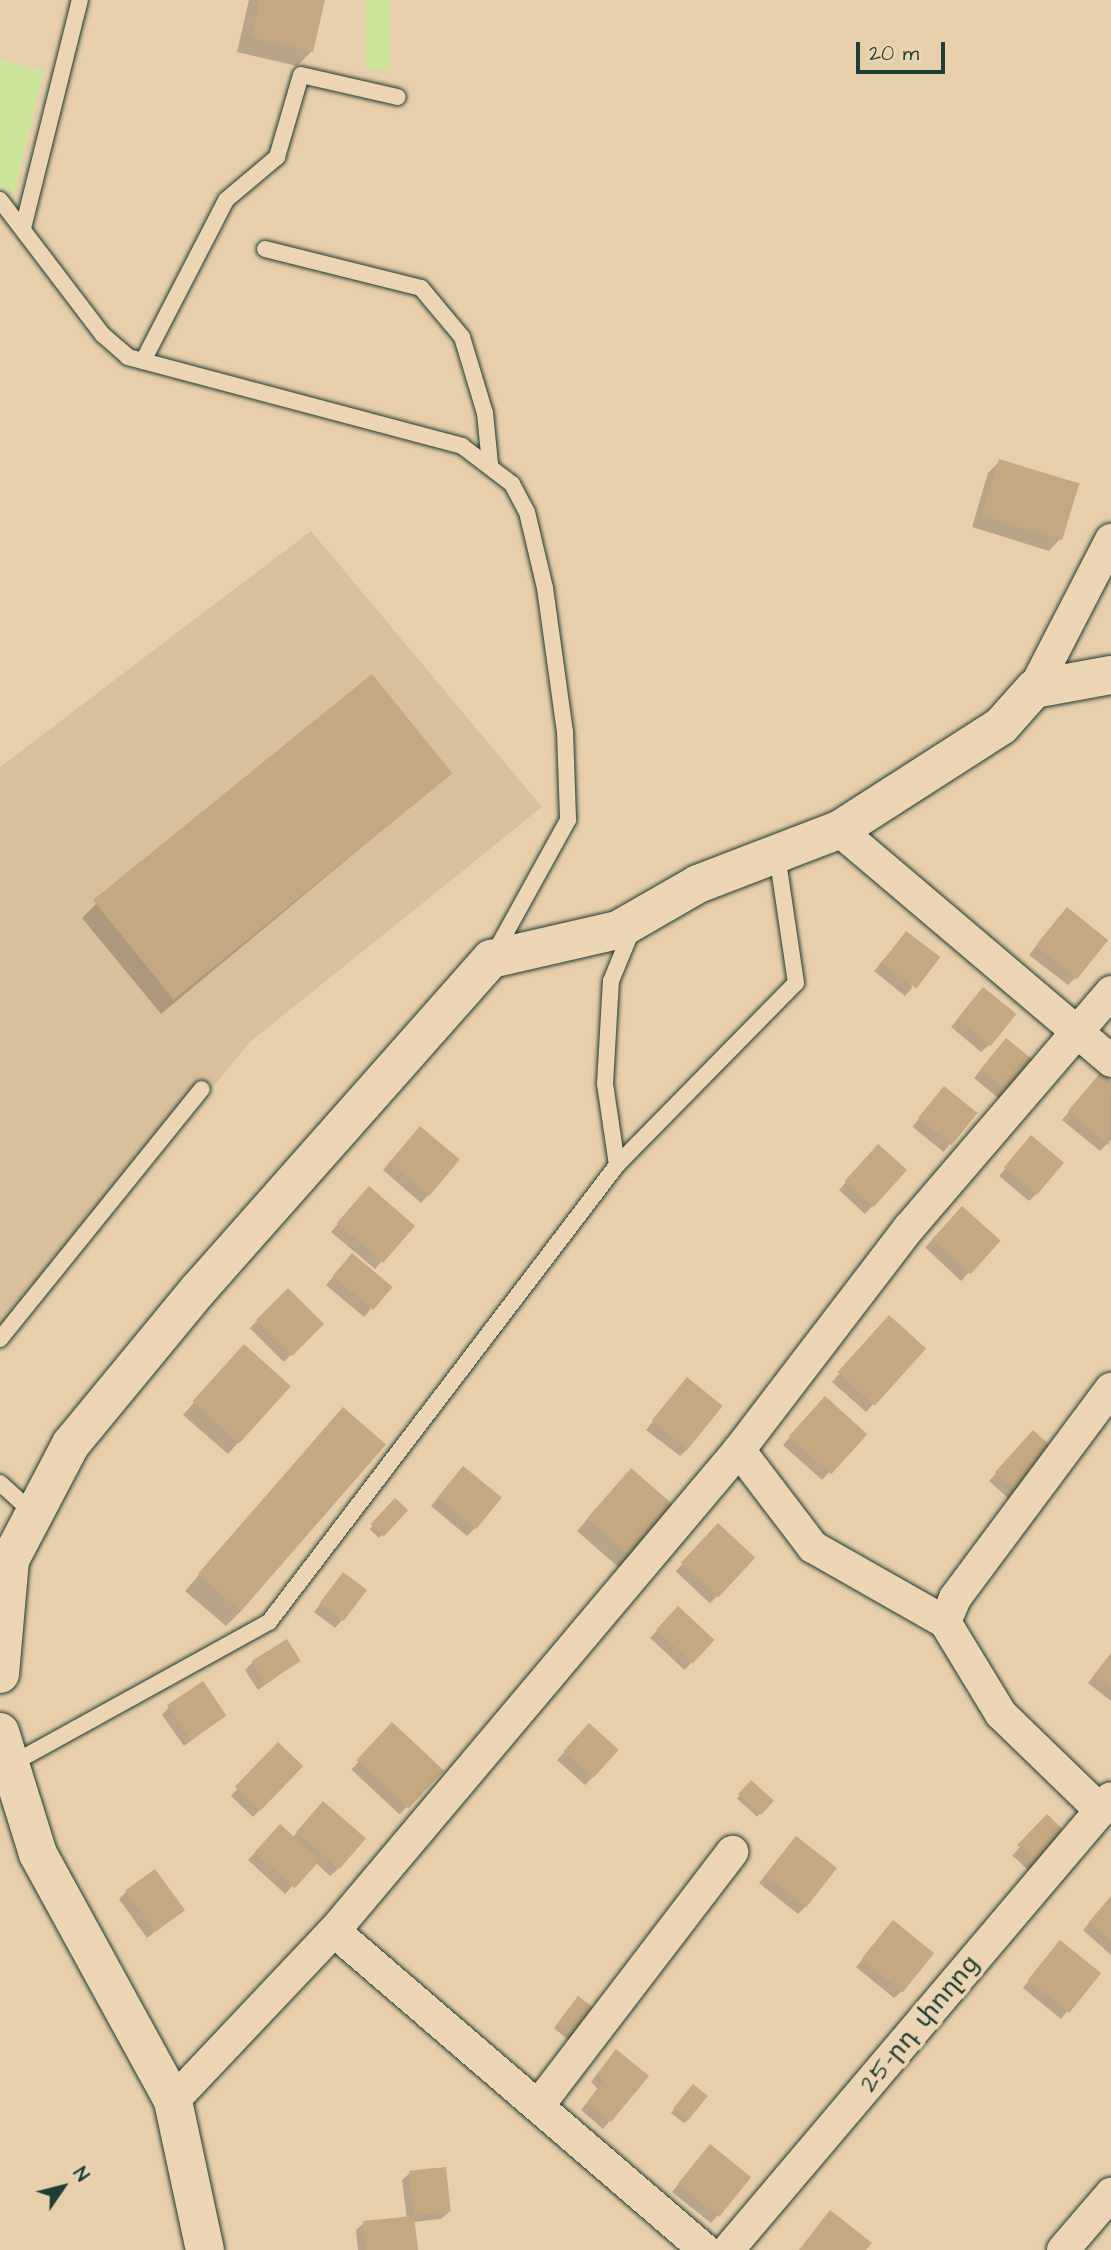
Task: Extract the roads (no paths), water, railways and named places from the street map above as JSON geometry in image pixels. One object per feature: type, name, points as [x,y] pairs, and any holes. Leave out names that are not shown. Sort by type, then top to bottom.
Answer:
[{"type":"street","points":[[0,1674],[10,1560],[31,1511],[71,1444],[189,1300],[491,959],[635,921],[698,884],[838,831],[1002,726],[1034,689],[1111,540]]},
{"type":"street","points":[[1034,689],[1111,676]]},
{"type":"street","points":[[838,831],[1111,1061]]},
{"type":"street","points":[[173,2101],[334,1931],[739,1450],[909,1228],[1079,1034],[1111,992]]},
{"type":"street","points":[[945,1622],[954,1598],[1111,1389]]},
{"type":"street","points":[[739,1450],[813,1547],[945,1622],[1001,1714],[1106,1805]]},
{"type":"street","points":[[5,1749],[38,1854],[173,2101],[205,2250]]},
{"type":"street","name":"25-րդ փողոց","points":[[728,2250],[1106,1805]]},
{"type":"street","points":[[538,2106],[732,1852]]},
{"type":"street","points":[[334,1931],[705,2250]]},
{"type":"street","points":[[1063,2250],[1111,2194]]},
{"type":"lane","points":[[23,228],[80,0]]},
{"type":"lane","points":[[143,361],[226,201],[277,157],[301,75],[398,97]]},
{"type":"lane","points":[[0,200],[103,335],[143,361],[462,446],[490,464],[512,484],[527,512],[545,588],[565,732],[568,820],[491,959]]},
{"type":"lane","points":[[265,249],[421,288],[462,337],[485,413],[490,464]]},
{"type":"lane","points":[[5,1749],[268,1622],[617,1165],[796,983],[777,855]]},
{"type":"lane","points":[[617,1165],[605,1084],[611,981],[635,921]]},
{"type":"lane","points":[[0,1339],[202,1088]]},
{"type":"lane","points":[[0,1483],[31,1511]]}]
